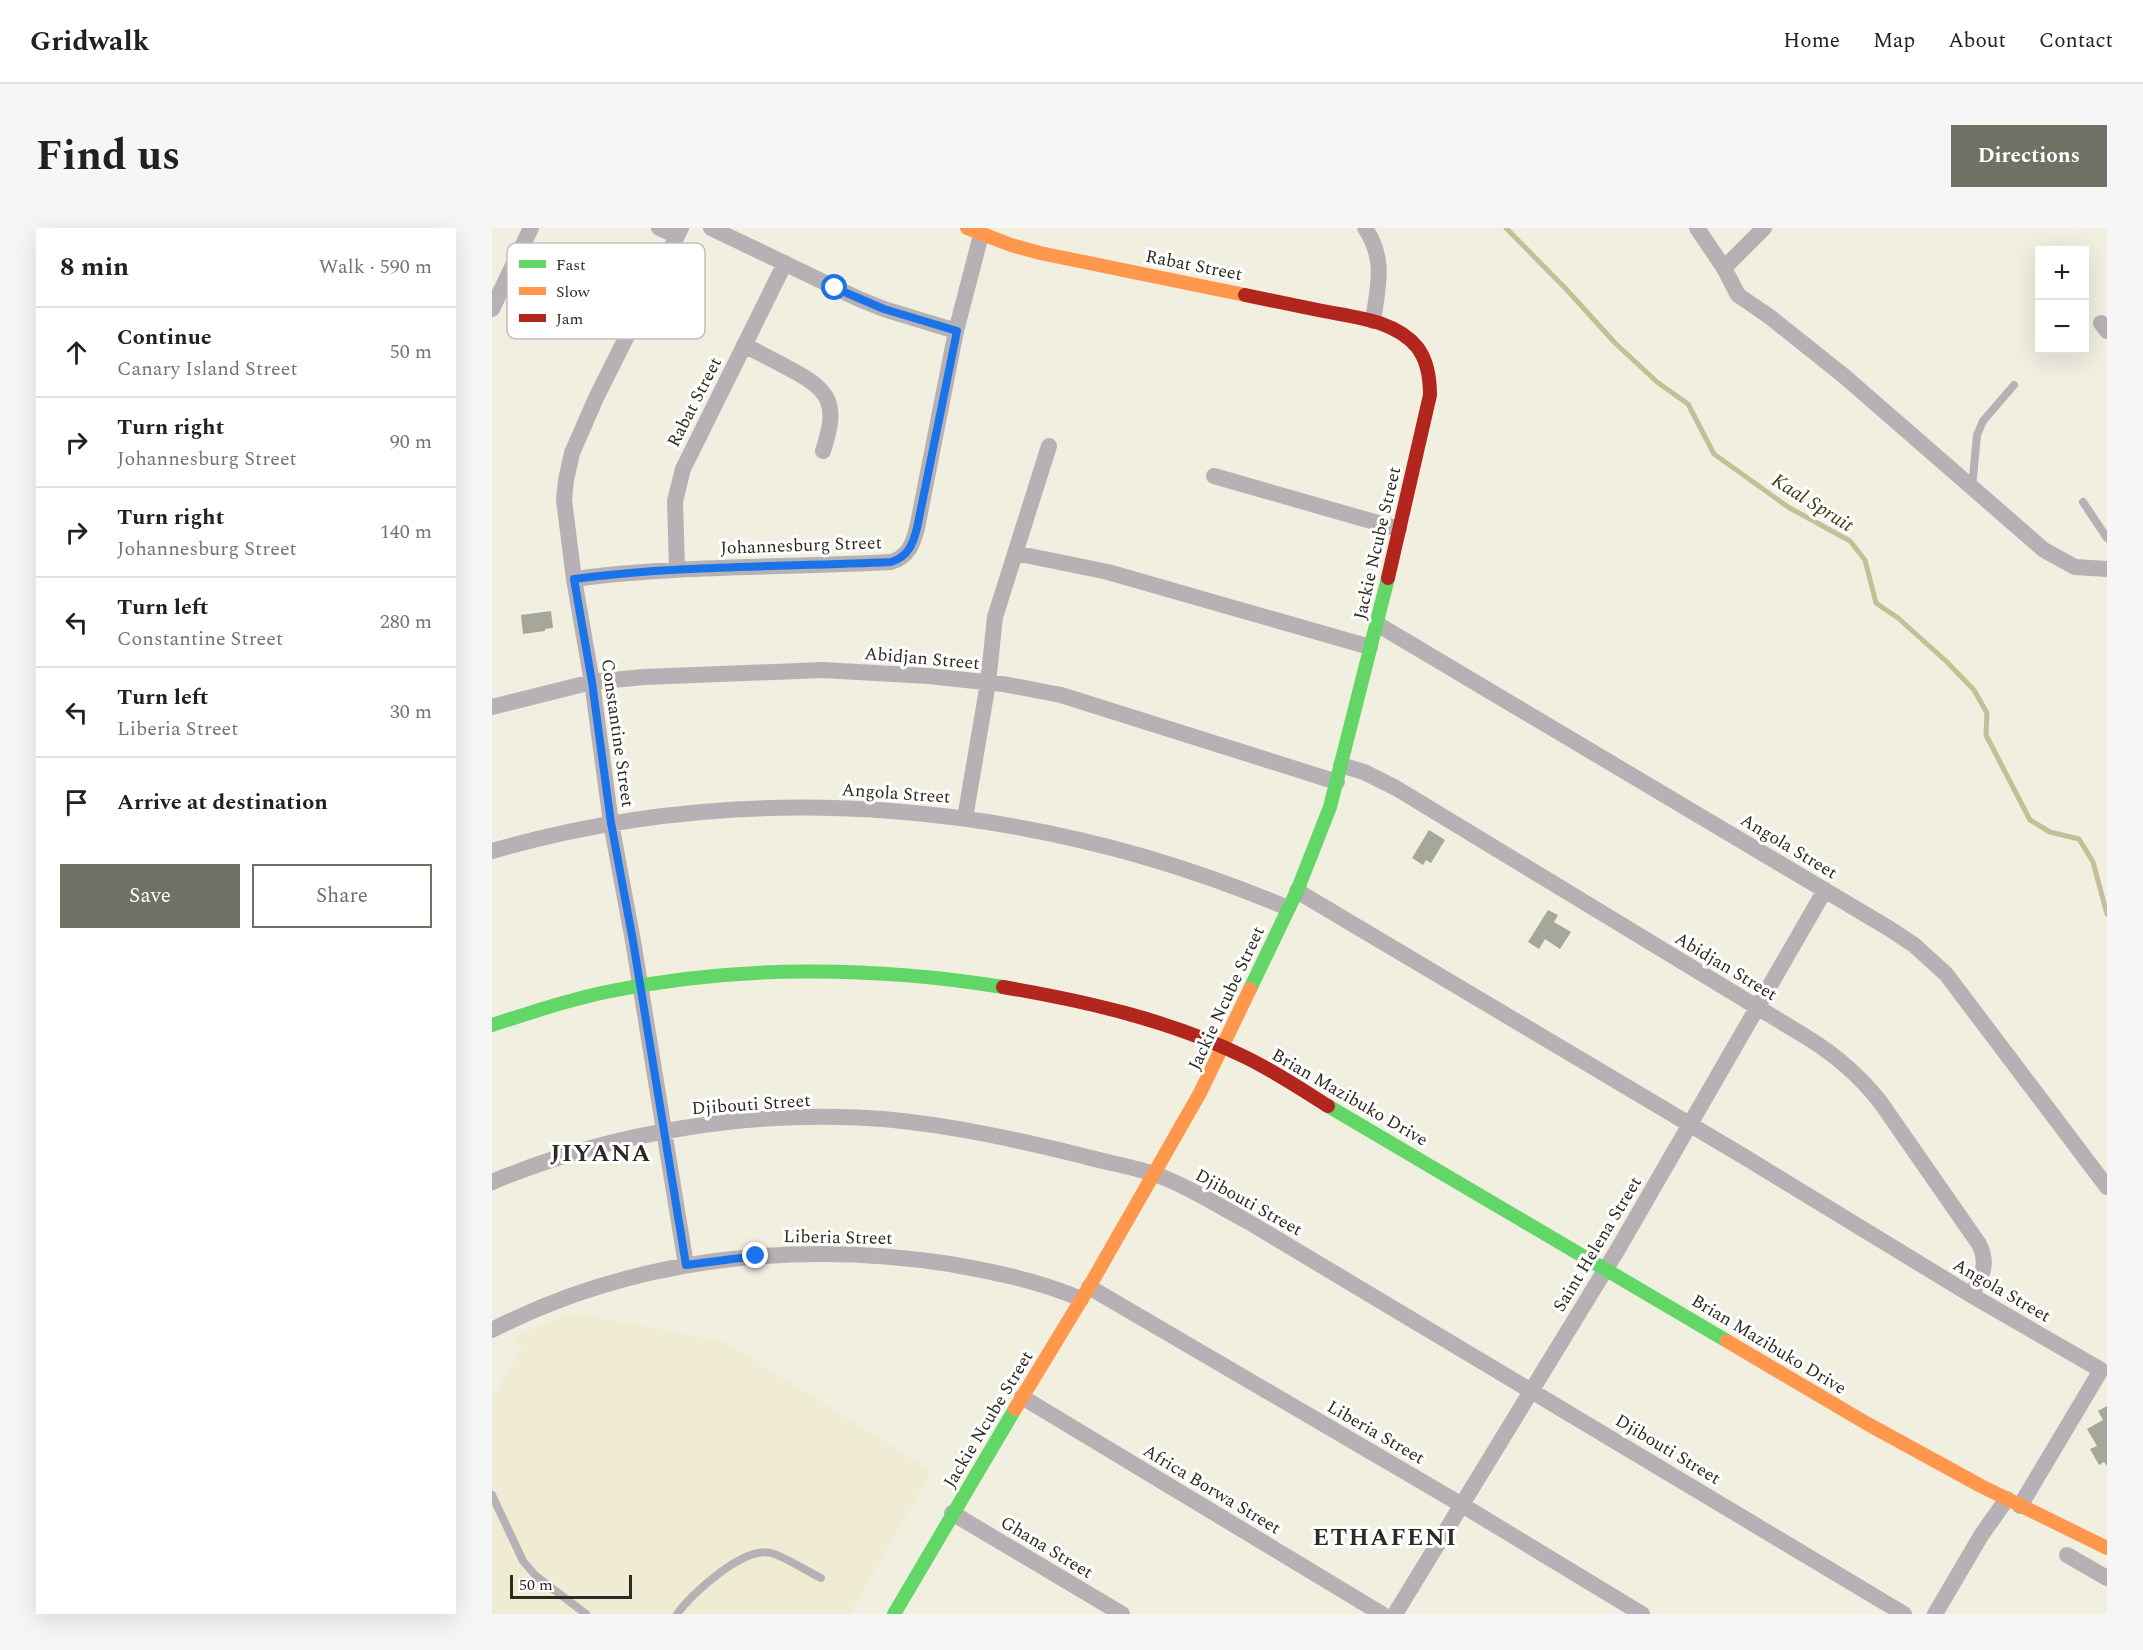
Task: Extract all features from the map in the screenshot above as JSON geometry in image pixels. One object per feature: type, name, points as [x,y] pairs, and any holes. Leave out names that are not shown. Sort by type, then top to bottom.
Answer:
[{"type":"street","points":[[524,243],[531,228]]},
{"type":"street","points":[[660,228],[679,232]]},
{"type":"street","points":[[711,228],[884,309],[957,331]]},
{"type":"street","points":[[1365,228],[1374,241],[1378,255],[1379,273],[1373,321]]},
{"type":"street","points":[[1697,228],[1724,268],[1738,295],[1816,353],[2044,550],[2075,567],[2107,569]]},
{"type":"street","points":[[1724,268],[1764,228]]},
{"type":"street","name":"Rabat Street","points":[[974,232],[1040,253],[1373,321],[1389,326],[1413,341]]},
{"type":"street","name":"Johannesburg Street","points":[[574,579],[624,572],[677,569],[891,562],[906,555],[917,528],[957,331],[974,232]]},
{"type":"street","name":"Rabat Street","points":[[677,569],[675,524],[678,486],[691,451],[785,263]]},
{"type":"street","points":[[492,309],[507,278]]},
{"type":"street","name":"Constantine Street","points":[[626,339],[572,453],[564,501],[611,823],[686,1265]]},
{"type":"street","name":"Jackie Ncube Street","points":[[894,1614],[952,1513],[1085,1293],[1200,1093],[1297,891],[1323,828],[1377,624],[1431,388],[1425,358],[1413,341]]},
{"type":"street","points":[[744,345],[811,381],[821,389],[830,409],[829,434],[823,451]]},
{"type":"street","points":[[965,818],[988,683],[995,617],[1049,446]]},
{"type":"street","points":[[1214,476],[1399,529]]},
{"type":"street","points":[[1015,553],[1108,572],[1370,647]]},
{"type":"street","name":"Angola Street","points":[[1377,624],[1890,929],[1932,960],[1962,994],[2107,1187]]},
{"type":"street","name":"Abidjan Street","points":[[492,707],[592,682],[644,677],[823,670],[928,676],[1032,688],[1060,695],[1337,782]]},
{"type":"street","name":"Abidjan Street","points":[[1341,765],[1364,772],[1395,788],[1757,1007],[1849,1066],[1881,1103],[1983,1252],[1984,1270],[1971,1295]]},
{"type":"street","name":"Angola Street","points":[[492,851],[552,835],[611,823],[721,811],[797,806],[877,809],[965,818],[1030,828],[1111,846],[1216,879],[1288,908]]},
{"type":"street","name":"Saint Helena Street","points":[[1395,1614],[1606,1268],[1825,890]]},
{"type":"street","name":"Angola Street","points":[[1297,891],[1748,1159],[1971,1295],[2104,1364],[2013,1502],[1982,1534],[1935,1614]]},
{"type":"street","name":"Brian Mazibuko Drive","points":[[492,1025],[560,1003],[640,986],[766,971],[860,972],[1002,986],[1101,1006],[1188,1033],[1223,1047],[1283,1078],[1866,1423],[2013,1502],[2107,1548]]},
{"type":"street","name":"Djibouti Street","points":[[492,1182],[525,1168],[581,1151],[665,1132],[729,1123],[837,1117],[882,1119],[974,1131],[1028,1142],[1154,1174],[1247,1221],[1904,1614]]},
{"type":"street","name":"Liberia Street","points":[[492,1330],[542,1307],[639,1275],[686,1265],[756,1256],[819,1254],[877,1256],[925,1261],[1000,1273],[1085,1293],[1462,1505],[1642,1614]]},
{"type":"street","name":"Africa Borwa Street","points":[[1022,1397],[1382,1614]]},
{"type":"street","name":"Ghana Street","points":[[952,1513],[1122,1614]]},
{"type":"street","points":[[2067,1555],[2107,1578]]},
{"type":"lane","points":[[1972,488],[1977,435],[1983,421],[2014,385]]},
{"type":"lane","points":[[2083,502],[2107,538]]},
{"type":"lane","points":[[492,1495],[523,1561],[536,1576],[586,1614]]},
{"type":"lane","points":[[677,1614],[706,1583],[737,1562],[752,1555],[770,1553],[821,1578]]},
{"type":"shaded area","points":[[572,1313],[723,1341],[932,1471],[850,1614],[492,1614],[492,1398],[522,1347],[511,1338]]},
{"type":"building","points":[[551,611],[553,628],[523,634],[521,615]]},
{"type":"building","points":[[1429,830],[1445,840],[1431,863],[1426,860],[1423,865],[1412,858]]},
{"type":"building","points":[[1548,910],[1558,915],[1554,922],[1571,932],[1560,949],[1545,939],[1539,949],[1528,942]]},
{"type":"building","points":[[2107,1406],[2107,1466],[2104,1462],[2099,1465],[2090,1449],[2097,1446],[2087,1429],[2103,1420],[2098,1411]]},
{"type":"waterway","name":"Kaal Spruit","points":[[1506,228],[1615,343],[1657,382],[1688,404],[1714,454],[1788,507],[1850,541],[1865,560],[1876,603],[1898,618],[1974,690],[1987,713],[1986,735],[2030,820],[2050,832],[2079,839],[2093,862],[2107,914]]},
{"type":"traffic: fast","points":[[1250,989],[1297,891],[1330,807],[1388,578]]},
{"type":"traffic: fast","points":[[492,1025],[606,992],[655,983],[754,973],[854,972],[954,980],[1003,987]]},
{"type":"traffic: fast","points":[[1328,1106],[1727,1341]]},
{"type":"traffic: fast","points":[[894,1614],[1015,1409]]},
{"type":"traffic: slow","points":[[967,228],[1011,245],[1040,253],[1245,295]]},
{"type":"traffic: slow","points":[[1015,1409],[1089,1287],[1200,1093],[1250,989]]},
{"type":"traffic: slow","points":[[1727,1341],[1866,1423],[1981,1486],[2107,1548]]},
{"type":"traffic: jam","points":[[1245,295],[1358,317],[1384,325],[1407,338],[1424,358],[1429,376],[1430,395],[1388,578]]},
{"type":"traffic: jam","points":[[1003,987],[1127,1013],[1187,1032],[1256,1062],[1328,1106]]},
{"type":"district","name":"JIYANA","points":[[601,1153]]},
{"type":"district","name":"ETHAFENI","points":[[1385,1537]]},
{"type":"route","points":[[756,1256],[686,1265],[633,941],[611,823],[592,682],[574,579],[624,572],[729,566],[891,562],[906,555],[917,528],[957,331],[884,309],[835,288]]}]
